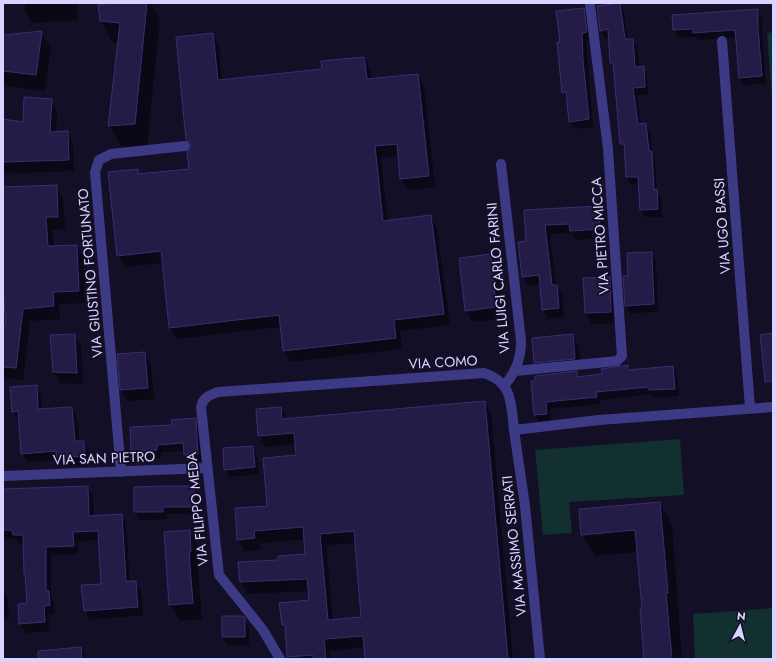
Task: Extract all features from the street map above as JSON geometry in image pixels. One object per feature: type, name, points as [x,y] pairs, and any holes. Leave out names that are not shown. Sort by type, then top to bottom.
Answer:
[{"type":"street","name":"VIA PIETRO MICCA","points":[[515,372],[618,361],[622,356],[608,149],[590,5]]},
{"type":"street","name":"VIA UGO BASSI","points":[[722,41],[750,408]]},
{"type":"street","name":"VIA GIUSTINO FORTUNATO","points":[[121,472],[95,172],[99,160],[111,154],[185,146]]},
{"type":"street","name":"VIA LUIGI CARLO FARINI","points":[[501,164],[521,341],[521,356],[515,372],[506,386]]},
{"type":"street","name":"VIA COMO","points":[[201,407],[204,399],[218,392],[472,373],[491,375],[506,386]]},
{"type":"street","points":[[506,386],[511,402],[514,430],[599,420],[773,407]]},
{"type":"street","name":"VIA FILIPPO MEDA","points":[[201,407],[219,575],[268,638],[280,659]]},
{"type":"street","name":"VIA MASSIMO SERRATI","points":[[514,430],[525,506],[540,659]]},
{"type":"street","name":"VIA SAN PIETRO","points":[[3,476],[207,468]]},
{"type":"green space","points":[[773,32],[773,112],[767,33]]},
{"type":"green space","points":[[680,439],[684,495],[569,502],[572,533],[543,535],[535,450]]},
{"type":"green space","points":[[773,608],[773,659],[695,659],[693,614]]},
{"type":"building","points":[[110,3],[147,3],[135,124],[108,126],[120,23],[100,21],[98,5]]},
{"type":"building","points":[[620,3],[625,39],[633,39],[635,67],[644,66],[645,87],[633,88],[638,124],[646,123],[649,151],[652,151],[654,190],[657,189],[658,209],[640,210],[638,177],[626,177],[624,144],[620,144],[613,63],[610,63],[608,29],[600,31],[597,6]]},
{"type":"building","points":[[584,8],[587,32],[582,33],[583,61],[589,119],[569,122],[566,92],[562,93],[557,42],[560,42],[556,11]]},
{"type":"building","points":[[758,9],[762,76],[739,78],[735,30],[693,33],[693,29],[673,30],[672,15]]},
{"type":"building","points":[[42,31],[36,75],[3,71],[3,35]]},
{"type":"building","points":[[213,33],[218,80],[322,69],[321,61],[364,57],[367,79],[418,74],[429,176],[400,179],[397,144],[375,146],[383,221],[431,215],[444,314],[394,320],[396,338],[283,351],[279,315],[169,328],[161,251],[117,256],[108,172],[138,169],[138,174],[189,169],[187,152],[191,146],[190,142],[186,140],[176,37]]},
{"type":"building","points":[[24,97],[52,99],[50,132],[68,131],[69,160],[3,162],[3,119],[23,122]]},
{"type":"building","points":[[57,185],[58,217],[46,217],[48,246],[77,245],[79,291],[53,292],[54,306],[23,309],[16,368],[3,367],[3,324],[6,324],[3,291],[3,187]]},
{"type":"building","points":[[599,206],[600,229],[570,231],[569,224],[545,225],[552,285],[557,285],[559,308],[542,310],[539,275],[522,277],[518,242],[526,241],[524,210]]},
{"type":"building","points":[[652,252],[654,304],[625,306],[623,276],[628,276],[627,253]]},
{"type":"building","points":[[491,254],[496,307],[465,311],[459,258]]},
{"type":"building","points":[[610,277],[611,312],[585,313],[583,278]]},
{"type":"building","points":[[773,333],[773,381],[765,382],[760,335]]},
{"type":"building","points":[[75,334],[77,373],[53,372],[50,335]]},
{"type":"building","points":[[573,334],[575,359],[534,363],[532,338]]},
{"type":"building","points":[[145,352],[148,388],[120,390],[117,354]]},
{"type":"building","points":[[628,365],[628,370],[673,366],[675,389],[649,390],[649,387],[596,392],[597,397],[546,402],[547,414],[534,415],[531,381],[535,381],[535,376],[577,371],[577,377],[602,374],[601,369]]},
{"type":"building","points":[[37,385],[38,409],[72,407],[75,441],[84,441],[85,456],[56,458],[56,451],[21,454],[18,411],[12,412],[10,387]]},
{"type":"building","points":[[485,401],[508,659],[365,659],[363,636],[324,639],[326,659],[313,659],[313,655],[287,657],[285,625],[282,625],[279,603],[309,600],[307,579],[240,582],[238,562],[278,560],[278,556],[305,554],[303,527],[254,531],[255,538],[237,540],[235,508],[267,506],[263,458],[296,455],[294,433],[258,436],[256,409],[281,407],[282,419]],"holes":[[[354,531],[361,617],[328,620],[320,534]]]},
{"type":"building","points":[[196,418],[198,454],[184,455],[183,443],[157,445],[157,450],[131,452],[130,427],[172,425],[171,420]]},
{"type":"building","points":[[253,446],[255,467],[224,470],[223,448]]},
{"type":"building","points":[[88,486],[89,516],[122,514],[126,581],[136,581],[138,607],[84,611],[81,585],[101,584],[98,531],[73,532],[74,546],[46,547],[46,591],[49,591],[50,605],[44,606],[45,622],[19,624],[18,604],[27,603],[24,575],[23,535],[13,535],[12,530],[3,530],[3,489]]},
{"type":"building","points":[[194,486],[194,507],[163,507],[163,512],[134,512],[134,487]]},
{"type":"building","points":[[660,502],[672,659],[644,659],[640,609],[642,609],[635,530],[581,535],[579,509]]},
{"type":"building","points":[[190,530],[191,552],[189,552],[193,603],[169,605],[164,532]]},
{"type":"building","points":[[222,616],[243,616],[245,618],[245,637],[222,637]]},
{"type":"building","points":[[81,647],[82,659],[38,659],[38,651]]}]
